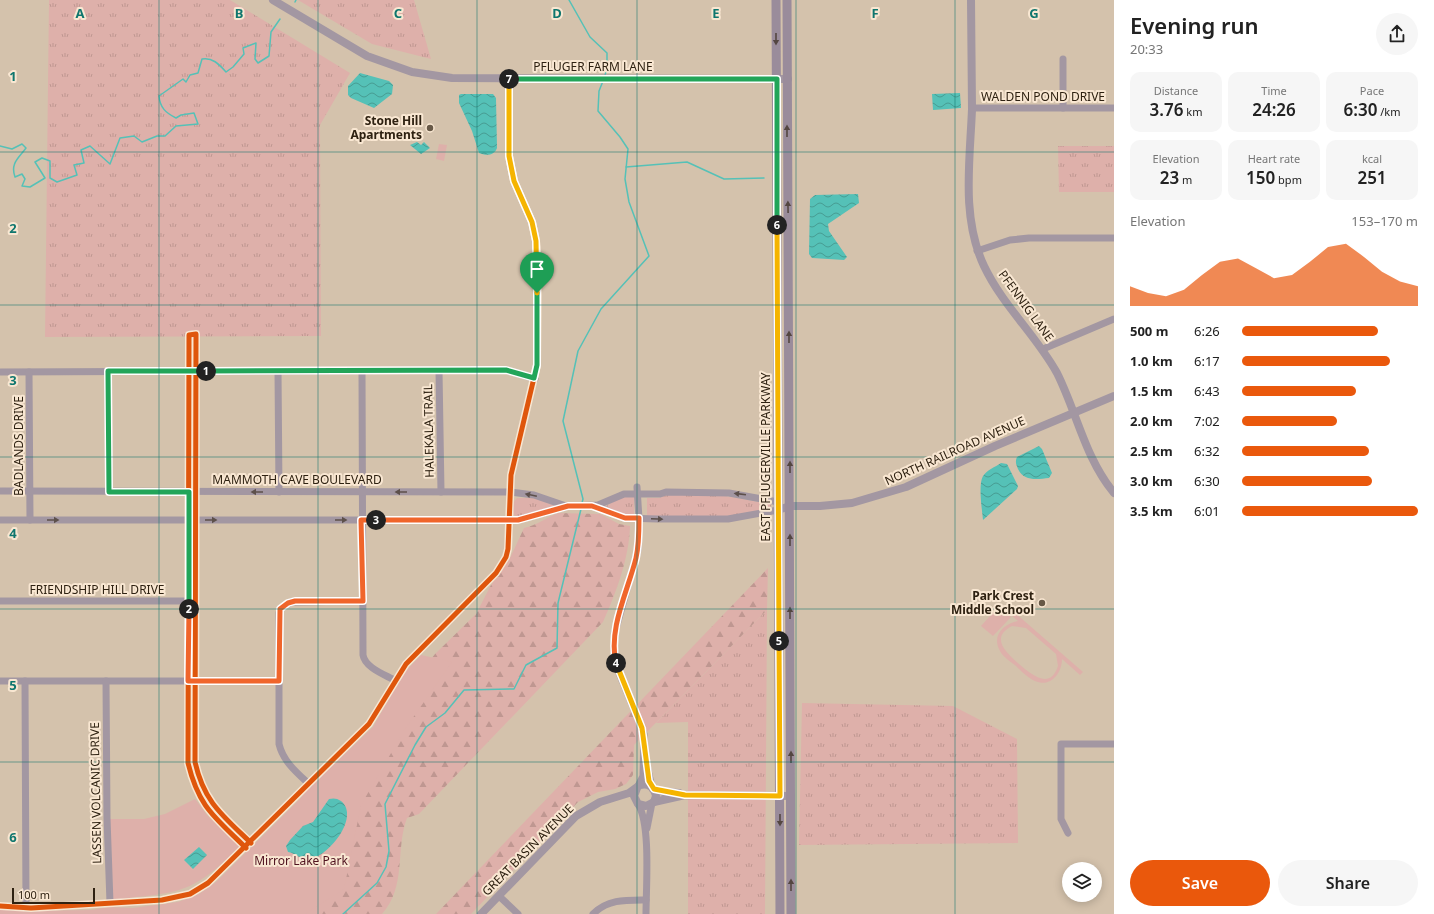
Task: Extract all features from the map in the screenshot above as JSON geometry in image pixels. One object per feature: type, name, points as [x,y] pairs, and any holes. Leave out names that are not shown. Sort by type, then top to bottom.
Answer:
[{"type":"main road","name":"EAST PFLUGERVILLE PARKWAY","points":[[776,0],[780,914]]},
{"type":"main road","name":"EAST PFLUGERVILLE PARKWAY","points":[[787,0],[791,914]]},
{"type":"street","name":"PFLUGER FARM LANE","points":[[273,0],[368,56],[412,72],[452,78],[788,79]]},
{"type":"street","name":"PFENNIG LANE","points":[[971,0],[972,108],[969,202],[972,230],[977,251],[995,286],[1042,349],[1059,377],[1096,468],[1114,492]]},
{"type":"street","points":[[1063,59],[1063,108]]},
{"type":"street","points":[[0,906],[26,908],[162,900],[190,894],[216,877],[370,724],[412,658],[496,573],[506,557],[508,549],[512,469],[534,378],[537,335],[536,241],[532,222],[514,181],[509,156],[509,78]]},
{"type":"street","name":"WALDEN POND DRIVE","points":[[972,108],[1114,108]]},
{"type":"street","points":[[977,251],[1010,240],[1029,238],[1114,238]]},
{"type":"street","points":[[777,290],[789,290]]},
{"type":"street","points":[[1042,349],[1114,319]]},
{"type":"street","points":[[0,372],[506,370],[534,378]]},
{"type":"street","points":[[108,371],[109,492]]},
{"type":"street","points":[[193,371],[192,681],[188,763],[194,786],[210,812],[248,845]]},
{"type":"street","points":[[278,371],[279,492]]},
{"type":"street","points":[[362,371],[363,492],[361,520],[363,658],[370,666],[396,681]]},
{"type":"street","name":"HALEKALA TRAIL","points":[[439,371],[440,492]]},
{"type":"street","name":"BADLANDS DRIVE","points":[[29,372],[30,520]]},
{"type":"street","name":"NORTH RAILROAD AVENUE","points":[[790,506],[852,503],[906,487],[995,446],[1114,396]]},
{"type":"street","points":[[637,490],[639,518],[638,550],[615,632],[614,648],[616,665],[640,722],[644,740],[648,776],[656,796],[653,802],[646,836]]},
{"type":"street","name":"MAMMOTH CAVE BOULEVARD","points":[[0,520],[509,520],[529,518],[568,506],[592,506],[637,490],[720,492],[747,495],[778,506],[790,506]]},
{"type":"street","name":"MAMMOTH CAVE BOULEVARD","points":[[0,492],[510,492],[534,495],[568,506]]},
{"type":"street","name":"MAMMOTH CAVE BOULEVARD","points":[[592,506],[625,518],[723,519],[772,512],[778,506]]},
{"type":"street","name":"FRIENDSHIP HILL DRIVE","points":[[0,601],[192,601]]},
{"type":"street","points":[[309,784],[287,763],[279,744],[280,609],[288,603],[295,601],[363,601]]},
{"type":"street","points":[[0,681],[279,681]]},
{"type":"street","points":[[25,681],[26,908]]},
{"type":"street","name":"LASSEN VOLCANIC DRIVE","points":[[106,681],[107,829],[110,904]]},
{"type":"street","points":[[644,740],[643,776],[634,796],[642,812],[646,836],[646,914]]},
{"type":"street","points":[[1068,833],[1061,819],[1061,744],[1114,744]]},
{"type":"street","points":[[638,787],[646,785],[685,795],[791,796]]},
{"type":"street","name":"GREAT BASIN AVENUE","points":[[481,914],[576,816],[600,802],[629,793],[638,787]]},
{"type":"street","points":[[616,797],[628,798],[646,806],[653,802],[685,795]]},
{"type":"street","points":[[499,896],[518,914]]},
{"type":"street","points":[[593,914],[607,904],[616,901],[646,900]]},
{"type":"green space","points":[[49,0],[230,0],[350,73],[320,125],[321,336],[45,337]]},
{"type":"green space","points":[[298,0],[414,0],[431,59],[372,44]]},
{"type":"green space","points":[[439,144],[447,145],[444,161],[436,159]]},
{"type":"green space","points":[[1058,146],[1114,146],[1114,192],[1059,192]]},
{"type":"green space","points":[[666,495],[720,495],[771,505],[770,509],[727,516],[647,517],[647,498],[659,498]]},
{"type":"green space","points":[[620,497],[634,497],[634,515],[626,516],[605,507]]},
{"type":"green space","points":[[517,498],[534,498],[555,506],[519,517],[514,515],[513,510],[513,504]]},
{"type":"green space","points":[[558,513],[600,514],[619,524],[630,526],[627,551],[621,576],[603,622],[419,814],[407,818],[395,892],[390,903],[382,914],[294,914],[351,815],[411,685],[435,654],[476,614],[491,585],[511,556],[524,528]]},
{"type":"green space","points":[[768,568],[767,610],[634,745],[633,775],[626,784],[615,789],[598,792],[578,802],[471,914],[436,914]]},
{"type":"green space","points":[[1006,605],[1083,672],[1080,675],[1062,659],[1058,674],[1051,681],[1041,683],[1027,676],[1000,651],[997,640],[1000,631],[1013,622],[1018,621],[1003,608]],"holes":[[[1012,626],[1026,628],[1056,654],[1058,666],[1055,674],[1050,678],[1040,678],[1029,672],[1019,664],[1002,645],[1002,635]]]},
{"type":"green space","points":[[999,606],[1011,617],[993,636],[981,626]]},
{"type":"green space","points":[[767,610],[765,914],[688,914],[688,722],[656,723]]},
{"type":"green space","name":"Mirror Lake Park","points":[[421,655],[452,662],[405,729],[361,805],[344,889],[305,914],[0,914],[0,909],[26,911],[92,910],[108,907],[133,908],[178,902],[199,894],[216,882],[299,800],[308,789],[373,727],[403,674]]},
{"type":"green space","points":[[802,703],[953,706],[1017,739],[1018,843],[799,845]]},
{"type":"green space","points":[[195,799],[207,815],[239,846],[239,850],[235,854],[233,853],[210,873],[190,886],[167,893],[113,900],[110,819],[144,819],[165,814]]},
{"type":"water","points":[[360,73],[389,81],[393,85],[392,94],[374,108],[351,98],[348,95],[348,86]]},
{"type":"water","points":[[960,93],[961,108],[933,110],[932,94]]},
{"type":"water","points":[[493,94],[496,98],[497,148],[494,153],[484,155],[479,153],[472,131],[459,103],[459,95]]},
{"type":"water","points":[[417,142],[421,145],[424,142],[430,148],[421,154],[410,145]]},
{"type":"water","points":[[858,194],[859,203],[828,224],[829,231],[847,257],[844,260],[812,258],[809,254],[810,199],[815,195]]},
{"type":"water","points":[[1039,446],[1042,449],[1052,473],[1049,478],[1028,478],[1018,469],[1016,463],[1017,457]]},
{"type":"water","points":[[1001,463],[1007,464],[1018,486],[1017,489],[983,520],[981,485],[983,476]]},
{"type":"water","points":[[335,798],[340,800],[346,808],[347,817],[339,836],[332,845],[316,857],[305,859],[288,852],[286,846],[290,840],[303,826],[313,822],[329,799]]},
{"type":"water","points":[[199,847],[207,855],[193,869],[184,860]]},
{"type":"waterway","points":[[569,0],[590,37],[607,53],[607,69],[605,75]]},
{"type":"waterway","points":[[0,146],[12,149],[22,144],[26,148],[14,164],[15,177],[22,174],[25,179],[22,186],[30,187],[45,178],[35,162],[42,158],[50,161],[50,178],[57,182],[77,175],[74,165],[84,163],[81,150],[90,146],[110,164],[120,138],[134,136],[142,142],[157,136],[165,136],[176,126],[198,124],[194,113],[181,115],[176,118],[169,114],[162,107],[159,96],[183,79],[186,82],[190,75],[198,73],[202,59],[212,60],[226,72],[233,67],[244,54],[243,48],[256,43],[255,59],[258,63],[269,56],[271,32],[280,19]]},
{"type":"waterway","points":[[582,503],[583,499],[563,421],[578,351],[601,309],[649,256],[629,202],[625,179],[628,149],[598,111],[599,91],[603,81]]},
{"type":"waterway","points":[[626,167],[687,162],[724,179],[764,178]]},
{"type":"waterway","points":[[343,914],[377,883],[386,867],[389,851],[385,804],[415,745],[426,727],[445,713],[464,690],[514,689],[526,665],[557,648],[558,603],[581,509]]},
{"type":"cycle path","points":[[0,906],[31,908],[162,900],[190,894],[208,883],[369,724],[406,664],[496,573],[506,557],[508,549],[511,475],[537,365],[538,263],[536,241],[532,222],[514,181],[509,156],[509,78]]},
{"type":"cycle path","points":[[246,848],[217,819],[203,801],[197,791],[188,763],[189,335],[196,334],[195,762],[203,788],[209,798],[223,816],[251,843]]},
{"type":"place","name":"Stone Hill Apartments","points":[[430,128]]},
{"type":"place","name":"Park Crest Middle School","points":[[1042,603]]},
{"type":"route","points":[[509,78],[777,79],[780,796],[685,795],[663,792],[652,787],[648,776],[644,734],[614,658],[614,640],[618,618],[638,550],[639,518],[621,517],[608,510],[592,506],[568,506],[518,520],[361,520],[363,601],[295,601],[288,603],[280,609],[279,681],[188,681],[189,492],[109,492],[108,371],[506,370],[534,378],[537,365],[537,293],[538,263],[536,241],[532,222],[514,181],[509,156],[509,78]]}]
